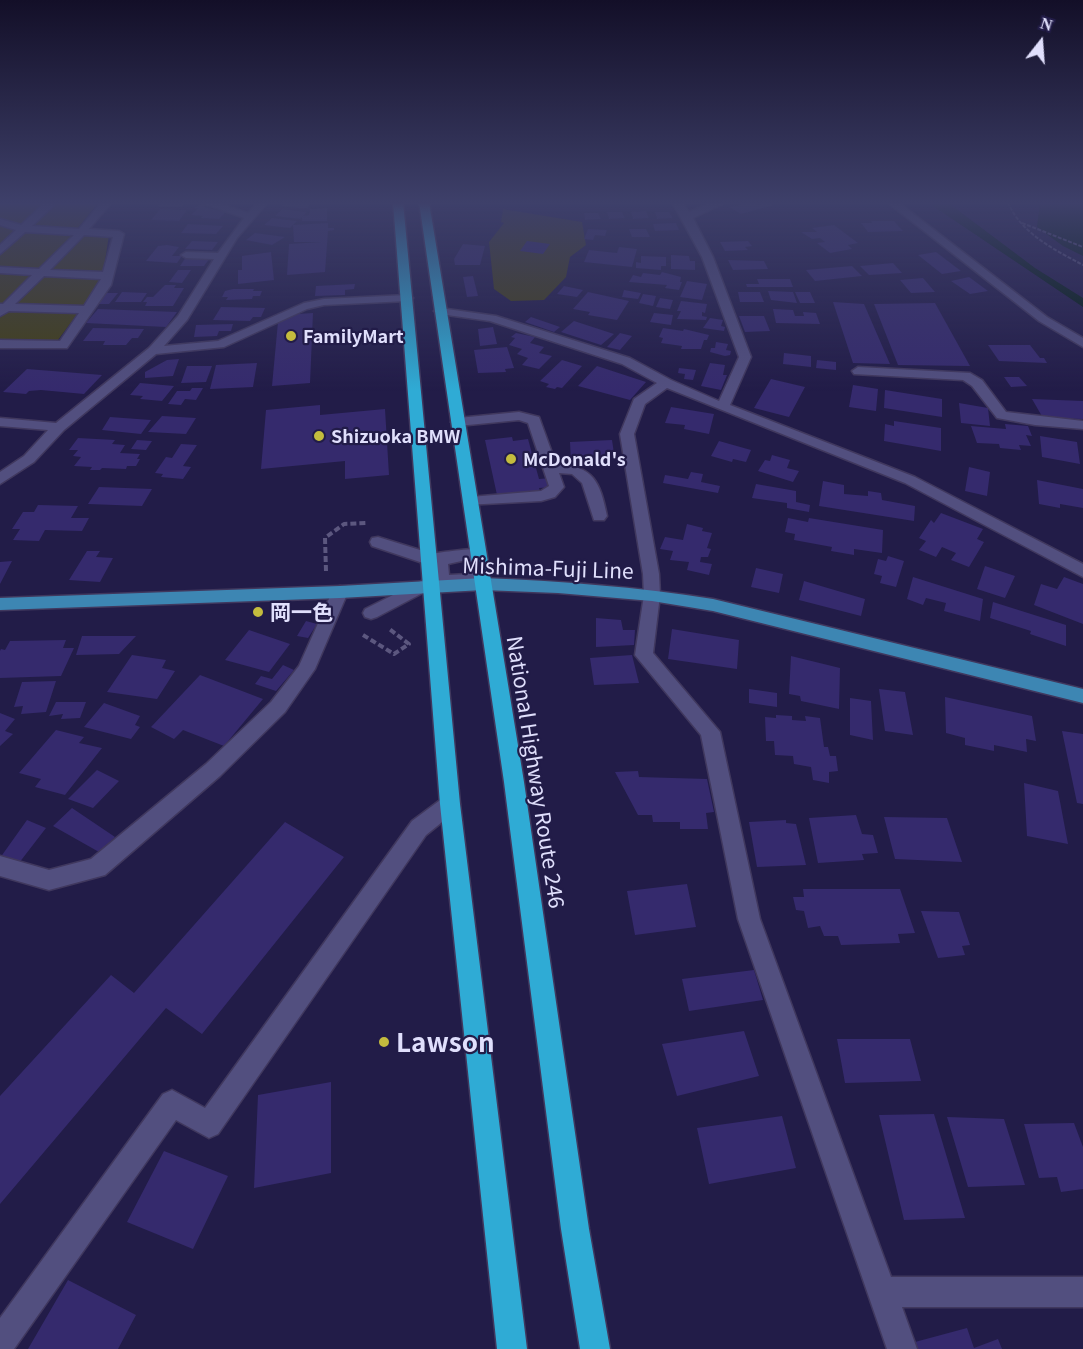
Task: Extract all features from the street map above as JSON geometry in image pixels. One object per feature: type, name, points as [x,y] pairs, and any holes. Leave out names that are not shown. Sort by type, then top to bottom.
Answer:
[{"type":"highway","points":[[404,265],[436,576],[450,804],[512,1349]]},
{"type":"highway","name":"National Highway Route 246","points":[[433,265],[528,882],[575,1229],[595,1349]]},
{"type":"main road","name":"Mishima-Fuji Line","points":[[0,604],[340,592],[436,576],[483,585],[558,587],[652,595],[713,605],[783,620],[963,668],[1083,696]]},
{"type":"street","points":[[2,309],[49,265]]},
{"type":"street","points":[[0,344],[63,345],[105,285],[111,265]]},
{"type":"street","points":[[0,479],[29,459],[59,427],[153,351],[183,318],[216,265]]},
{"type":"street","points":[[710,265],[745,357],[723,407]]},
{"type":"street","points":[[973,265],[1043,319],[1083,343]]},
{"type":"street","points":[[0,270],[108,276]]},
{"type":"street","points":[[153,351],[220,344],[304,306],[324,302],[407,298]]},
{"type":"street","points":[[2,309],[88,310]]},
{"type":"street","points":[[440,311],[492,318],[626,361],[666,383],[723,407],[910,480],[1083,571]]},
{"type":"street","points":[[858,372],[966,376],[977,383],[1002,415],[1035,421],[1083,425]]},
{"type":"street","points":[[666,383],[639,402],[627,434],[651,574],[652,595],[644,656],[710,732],[749,919],[884,1292],[902,1349]]},
{"type":"street","points":[[458,422],[530,417],[535,422],[557,487],[550,494],[470,502]]},
{"type":"street","points":[[0,422],[59,427]]},
{"type":"street","points":[[552,471],[555,468],[564,468],[585,476],[594,486],[599,516]]},
{"type":"street","points":[[378,542],[436,576]]},
{"type":"street","points":[[370,613],[436,576]]},
{"type":"street","points":[[0,866],[49,880],[98,867],[213,770],[279,707],[306,669],[340,592]]},
{"type":"street","points":[[0,1343],[172,1103],[209,1125],[419,828],[450,804]]},
{"type":"street","points":[[884,1292],[1083,1292]]},
{"type":"path","points":[[326,572],[325,538],[333,528],[351,521],[367,523],[380,528],[378,542]]},
{"type":"shaded area","points":[[0,265],[104,265],[102,281],[55,344],[0,343]]},
{"type":"shaded area","points":[[491,265],[568,265],[566,277],[544,300],[511,301],[494,289]]},
{"type":"shaded area","points":[[1021,265],[1031,265],[1083,298],[1083,307]]},
{"type":"building","points":[[181,265],[205,265],[204,266]]},
{"type":"building","points":[[242,265],[272,265],[274,280],[238,284],[238,270],[242,270]]},
{"type":"building","points":[[288,265],[326,265],[325,272],[287,275]]},
{"type":"building","points":[[636,265],[666,265],[661,266],[661,270],[636,268]]},
{"type":"building","points":[[671,265],[695,265],[695,270],[671,269]]},
{"type":"building","points":[[730,265],[766,265],[768,269],[733,270]]},
{"type":"building","points":[[895,265],[902,273],[869,275],[860,266]]},
{"type":"building","points":[[931,265],[953,265],[961,271],[942,274]]},
{"type":"building","points":[[852,266],[862,276],[815,281],[806,270]]},
{"type":"building","points":[[178,270],[191,270],[182,283],[169,282]]},
{"type":"building","points":[[662,272],[681,277],[679,290],[665,288],[667,285],[629,282],[633,275],[641,277],[643,273],[660,275]]},
{"type":"building","points":[[473,276],[478,296],[467,297],[463,277]]},
{"type":"building","points":[[969,277],[988,291],[970,294],[951,281]]},
{"type":"building","points":[[923,278],[935,292],[911,293],[900,280]]},
{"type":"building","points":[[757,279],[790,279],[793,287],[747,287],[746,284],[759,284]]},
{"type":"building","points":[[687,281],[707,284],[702,300],[680,297]]},
{"type":"building","points":[[355,284],[354,289],[345,290],[345,295],[315,296],[316,286]]},
{"type":"building","points":[[165,285],[184,288],[173,306],[145,306],[147,302],[143,302],[147,297],[153,297]]},
{"type":"building","points":[[564,286],[583,290],[577,297],[557,294]]},
{"type":"building","points":[[233,289],[262,291],[260,296],[253,296],[252,299],[226,300],[228,297],[222,297],[225,291]]},
{"type":"building","points":[[624,290],[641,293],[638,299],[622,297]]},
{"type":"building","points":[[768,291],[793,292],[797,303],[771,300]]},
{"type":"building","points":[[122,292],[147,293],[141,302],[115,302]]},
{"type":"building","points":[[588,292],[629,301],[617,320],[588,315],[590,312],[573,309]]},
{"type":"building","points":[[738,292],[760,292],[764,302],[740,302]]},
{"type":"building","points":[[795,292],[810,292],[815,303],[800,303]]},
{"type":"building","points":[[106,293],[118,293],[109,304],[98,304]]},
{"type":"building","points":[[643,294],[656,296],[653,306],[639,303]]},
{"type":"building","points":[[660,298],[673,300],[670,309],[656,307]]},
{"type":"building","points":[[681,301],[707,304],[705,313],[702,312],[702,316],[707,317],[706,320],[677,319],[681,311],[677,311]]},
{"type":"building","points":[[833,302],[864,304],[890,364],[853,363]]},
{"type":"building","points":[[935,303],[970,366],[898,365],[874,304]]},
{"type":"building","points":[[221,307],[265,308],[261,317],[253,317],[250,321],[213,320]]},
{"type":"building","points":[[98,309],[177,312],[166,327],[86,323]]},
{"type":"building","points":[[773,309],[793,310],[795,316],[804,316],[803,312],[816,313],[820,324],[776,323]]},
{"type":"building","points":[[313,313],[310,383],[272,386],[278,322],[298,314]]},
{"type":"building","points":[[654,313],[673,315],[671,325],[650,322]]},
{"type":"building","points":[[739,316],[764,316],[770,331],[745,332]]},
{"type":"building","points":[[531,317],[560,327],[554,332],[525,322]]},
{"type":"building","points":[[710,318],[723,320],[721,326],[725,327],[724,331],[703,328]]},
{"type":"building","points":[[574,321],[614,334],[601,345],[561,332]]},
{"type":"building","points":[[233,324],[231,331],[219,331],[217,336],[194,337],[196,325]]},
{"type":"building","points":[[493,327],[497,344],[480,346],[478,329]]},
{"type":"building","points":[[93,328],[144,329],[138,338],[132,338],[126,345],[103,345],[105,341],[83,341]]},
{"type":"building","points":[[663,328],[683,331],[684,329],[709,335],[707,340],[704,340],[701,349],[681,349],[682,346],[661,343],[663,338],[659,337]]},
{"type":"building","points":[[516,333],[535,337],[530,343],[544,347],[539,353],[552,356],[539,369],[522,365],[528,358],[517,354],[522,349],[509,345],[515,338],[511,337]]},
{"type":"building","points":[[620,333],[632,336],[620,350],[607,347]]},
{"type":"building","points":[[716,342],[728,344],[726,350],[731,351],[730,355],[710,352],[711,348],[715,348]]},
{"type":"building","points":[[988,345],[1030,345],[1047,363],[999,361]]},
{"type":"building","points":[[507,347],[514,368],[505,369],[506,372],[478,373],[474,350]]},
{"type":"building","points":[[784,353],[811,356],[811,367],[783,364]]},
{"type":"building","points":[[179,359],[173,376],[145,378],[145,372],[167,360]]},
{"type":"building","points":[[562,360],[582,366],[562,388],[546,387],[549,384],[540,381]]},
{"type":"building","points":[[817,360],[836,362],[836,370],[816,368]]},
{"type":"building","points":[[257,363],[253,387],[210,389],[216,365]]},
{"type":"building","points":[[710,363],[725,365],[723,375],[727,375],[721,390],[701,386]]},
{"type":"building","points":[[187,366],[212,366],[206,382],[181,383]]},
{"type":"building","points":[[597,366],[646,382],[630,400],[578,386]]},
{"type":"building","points":[[679,368],[696,370],[693,380],[684,379],[685,374],[678,373]]},
{"type":"building","points":[[27,369],[102,375],[84,394],[41,390],[29,391],[26,394],[3,392]]},
{"type":"building","points":[[1004,377],[1019,377],[1027,386],[1011,387]]},
{"type":"building","points":[[771,379],[805,387],[789,417],[754,408]]},
{"type":"building","points":[[140,383],[174,386],[162,401],[140,399],[143,396],[130,395]]},
{"type":"building","points":[[853,385],[878,389],[876,411],[849,407]]},
{"type":"building","points":[[192,388],[203,388],[196,400],[185,399],[181,405],[168,404],[177,391],[190,391]]},
{"type":"building","points":[[885,390],[942,399],[942,417],[884,408]]},
{"type":"building","points":[[1032,399],[1083,401],[1083,419],[1043,418]]},
{"type":"building","points":[[959,403],[988,408],[990,426],[961,423]]},
{"type":"building","points":[[320,405],[320,415],[385,409],[389,475],[345,479],[345,461],[261,469],[266,410]]},
{"type":"building","points":[[671,407],[714,414],[709,434],[684,429],[685,425],[665,423]]},
{"type":"building","points":[[162,416],[196,418],[186,434],[148,432]]},
{"type":"building","points":[[110,417],[151,420],[141,434],[102,430]]},
{"type":"building","points":[[894,421],[941,428],[941,451],[884,441],[885,424],[894,426]]},
{"type":"building","points":[[1005,424],[1028,426],[1032,436],[1026,435],[1031,446],[1019,445],[1021,450],[1000,448],[999,444],[977,443],[971,426],[1006,429]]},
{"type":"building","points":[[1040,436],[1077,442],[1080,464],[1042,457]]},
{"type":"building","name":"McDonald's","points":[[512,437],[513,441],[528,439],[539,479],[551,478],[553,487],[539,488],[540,491],[497,495],[485,440]]},
{"type":"building","points":[[78,438],[115,440],[112,444],[125,445],[120,453],[140,454],[137,459],[140,459],[136,466],[127,466],[126,469],[90,470],[92,467],[74,466],[81,457],[73,456],[78,450],[69,450]]},
{"type":"building","points":[[137,440],[152,441],[146,450],[131,449]]},
{"type":"building","points":[[612,440],[615,460],[571,462],[570,442]]},
{"type":"building","points":[[719,441],[751,450],[746,462],[733,459],[732,462],[711,456]]},
{"type":"building","points":[[181,444],[197,445],[183,466],[191,467],[183,479],[161,477],[163,474],[155,473],[166,457],[172,458]]},
{"type":"building","points":[[772,455],[790,460],[787,468],[799,471],[793,482],[758,471],[765,460],[770,461]]},
{"type":"building","points":[[969,467],[990,472],[987,496],[965,491]]},
{"type":"building","points":[[691,472],[703,474],[701,482],[720,486],[718,493],[663,483],[665,475],[688,479]]},
{"type":"building","points":[[1037,480],[1083,489],[1083,508],[1060,504],[1060,508],[1039,504]]},
{"type":"building","points":[[823,481],[844,485],[844,494],[868,496],[868,491],[881,493],[882,500],[915,506],[914,521],[819,506]]},
{"type":"building","points":[[756,484],[796,491],[796,502],[810,505],[809,512],[787,508],[787,503],[752,498]]},
{"type":"building","points":[[99,487],[152,489],[142,506],[88,504]]},
{"type":"building","points":[[38,505],[78,506],[71,518],[89,518],[82,531],[45,530],[39,541],[13,540],[20,529],[12,529],[23,512],[34,512]]},
{"type":"building","points":[[941,513],[983,529],[977,539],[984,542],[969,567],[951,560],[956,553],[942,547],[936,557],[919,550],[926,541],[919,538],[931,520],[934,523]]},
{"type":"building","points":[[788,518],[808,522],[809,518],[883,530],[882,553],[854,549],[854,555],[831,551],[832,547],[794,540],[795,534],[785,532]]},
{"type":"building","points":[[687,524],[712,533],[707,548],[711,549],[708,557],[701,557],[700,562],[712,564],[709,575],[687,570],[689,562],[670,560],[673,551],[660,549],[665,537],[683,540]]},
{"type":"building","points":[[87,551],[100,551],[96,557],[113,558],[100,582],[69,580]]},
{"type":"building","points":[[888,556],[904,561],[896,587],[880,583],[882,576],[874,574],[878,559],[886,561]]},
{"type":"building","points":[[12,561],[0,584],[0,562]]},
{"type":"building","points":[[985,566],[1015,576],[1005,598],[977,589]]},
{"type":"building","points":[[756,568],[783,574],[779,593],[751,587]]},
{"type":"building","points":[[913,577],[983,599],[980,621],[944,611],[946,603],[926,598],[923,605],[907,599]]},
{"type":"building","points":[[1064,577],[1083,584],[1083,624],[1034,605],[1041,584],[1057,589]]},
{"type":"building","points":[[804,581],[865,599],[861,616],[799,600]]},
{"type":"building","points":[[993,602],[1066,625],[1066,646],[1030,634],[1031,631],[990,618]]},
{"type":"building","points":[[596,618],[621,620],[623,630],[635,630],[634,645],[596,647]]},
{"type":"building","points":[[306,621],[317,624],[308,638],[297,636]]},
{"type":"building","points":[[672,629],[739,640],[737,669],[668,659]]},
{"type":"building","points":[[249,630],[290,644],[269,672],[225,660]]},
{"type":"building","points":[[82,636],[136,636],[119,654],[76,655]]},
{"type":"building","points":[[66,640],[63,648],[74,648],[61,676],[0,678],[0,651],[5,650],[10,641]]},
{"type":"building","points":[[132,655],[166,660],[162,668],[175,671],[157,699],[107,692]]},
{"type":"building","points":[[632,655],[639,683],[594,685],[590,658]]},
{"type":"building","points":[[791,656],[840,668],[839,709],[801,701],[800,696],[789,694]]},
{"type":"building","points":[[283,665],[294,670],[276,691],[255,684],[261,676],[272,679]]},
{"type":"building","points":[[200,675],[263,699],[224,746],[183,730],[174,739],[151,727]]},
{"type":"building","points":[[56,681],[46,712],[21,714],[23,706],[14,707],[22,682]]},
{"type":"building","points":[[749,689],[777,693],[777,707],[749,703]]},
{"type":"building","points":[[879,689],[905,692],[913,735],[885,731]]},
{"type":"building","points":[[945,697],[1032,716],[1036,741],[1026,739],[1027,752],[994,745],[994,751],[965,745],[965,738],[946,733]]},
{"type":"building","points":[[850,698],[871,701],[873,740],[850,735]]},
{"type":"building","points":[[56,702],[86,702],[80,718],[61,719],[63,714],[49,716]]},
{"type":"building","points":[[104,703],[140,716],[135,725],[140,727],[131,739],[84,727]]},
{"type":"building","points":[[0,713],[15,719],[5,731],[13,734],[0,746]]},
{"type":"building","points":[[776,715],[792,716],[792,720],[806,721],[805,716],[820,718],[824,747],[828,747],[830,756],[836,756],[838,771],[829,772],[829,783],[813,780],[811,767],[794,764],[793,756],[775,755],[774,741],[766,741],[765,717],[776,718]]},
{"type":"building","points":[[56,730],[84,737],[79,743],[102,748],[65,795],[35,787],[41,779],[19,773]]},
{"type":"building","points":[[1062,731],[1083,734],[1083,804],[1077,803]]},
{"type":"building","points":[[97,770],[119,781],[93,808],[68,799]]},
{"type":"building","points":[[638,771],[639,777],[707,779],[714,812],[706,813],[708,829],[680,829],[680,822],[653,822],[652,815],[638,815],[615,772]]},
{"type":"building","points":[[1024,783],[1058,791],[1068,844],[1027,836]]},
{"type":"building","points":[[72,808],[115,837],[99,852],[53,826]]},
{"type":"building","points":[[856,815],[862,834],[873,835],[878,853],[862,854],[864,860],[818,863],[809,818]]},
{"type":"building","points":[[884,817],[947,818],[962,862],[895,859]]},
{"type":"building","points":[[27,820],[46,828],[19,863],[0,858]]},
{"type":"building","points":[[786,820],[786,823],[796,824],[806,865],[757,867],[749,822]]},
{"type":"building","points":[[285,822],[344,857],[202,1034],[166,1008],[0,1204],[0,1096],[111,975],[134,993]]},
{"type":"building","points":[[687,884],[696,927],[635,935],[627,891]]},
{"type":"building","points":[[803,889],[900,889],[915,933],[898,934],[900,943],[841,945],[838,936],[824,936],[820,926],[808,928],[804,911],[796,910],[793,897],[804,897]]},
{"type":"building","points":[[921,911],[959,912],[970,945],[962,946],[965,955],[938,958]]},
{"type":"building","points":[[754,970],[763,1000],[689,1011],[682,979]]},
{"type":"building","points":[[744,1031],[759,1076],[677,1096],[662,1044]]},
{"type":"building","points":[[837,1039],[910,1039],[921,1081],[845,1083]]},
{"type":"building","points":[[331,1082],[331,1173],[254,1188],[258,1095]]},
{"type":"building","points":[[934,1114],[965,1218],[904,1220],[879,1115]]},
{"type":"building","points":[[782,1116],[796,1168],[709,1184],[697,1128]]},
{"type":"building","points":[[947,1117],[1004,1119],[1025,1185],[968,1187]]},
{"type":"building","points":[[1074,1123],[1083,1147],[1083,1189],[1061,1192],[1057,1177],[1039,1178],[1024,1124]]},
{"type":"building","points":[[164,1151],[228,1176],[193,1249],[127,1222]]},
{"type":"building","points":[[68,1280],[136,1315],[118,1349],[28,1349]]},
{"type":"building","points":[[967,1328],[974,1348],[998,1339],[1002,1349],[918,1349],[915,1342]]},
{"type":"place","name":"FamilyMart","points":[[291,336]]},
{"type":"place","name":"Shizuoka BMW","points":[[319,436]]},
{"type":"place","name":"McDonald's","points":[[511,459]]},
{"type":"place","name":"岡一色","points":[[258,612]]},
{"type":"place","name":"Lawson","points":[[384,1042]]}]
